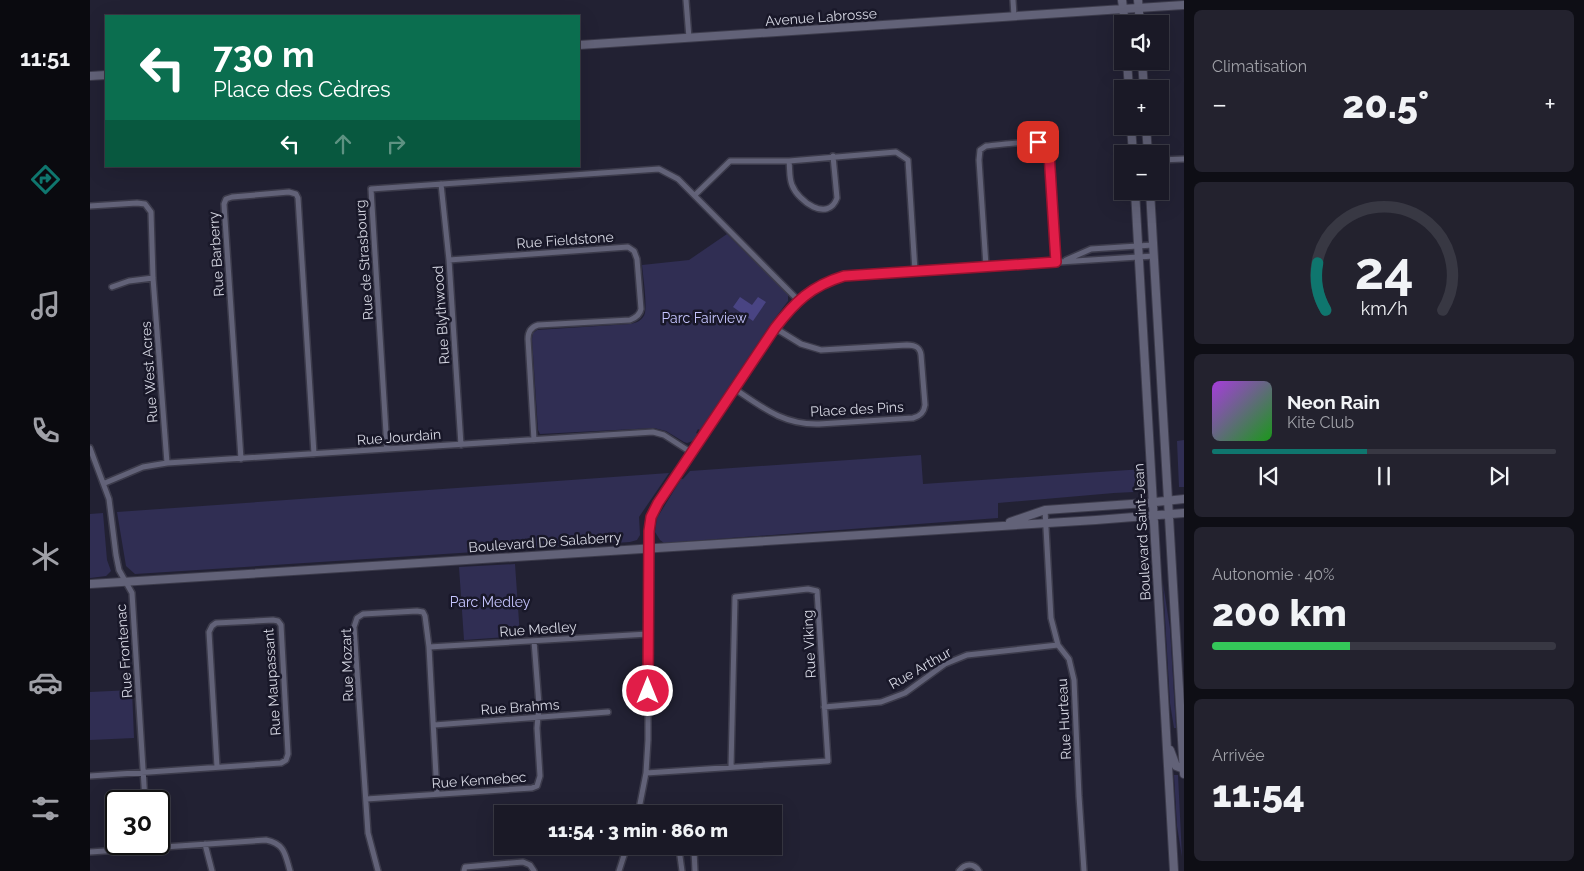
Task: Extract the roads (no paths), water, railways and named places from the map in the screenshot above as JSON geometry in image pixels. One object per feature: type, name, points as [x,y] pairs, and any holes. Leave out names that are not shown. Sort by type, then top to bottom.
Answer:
[{"type":"street","points":[[686,0],[688,38]]},
{"type":"street","points":[[1013,0],[1014,16]]},
{"type":"street","points":[[1122,0],[1124,15]]},
{"type":"street","points":[[1138,0],[1139,15]]},
{"type":"street","name":"Avenue Labrosse","points":[[580,45],[1184,5]]},
{"type":"street","points":[[90,76],[105,75]]},
{"type":"street","points":[[986,266],[979,160],[980,150],[988,146],[1036,142],[1045,144],[1049,153],[1056,262]]},
{"type":"street","points":[[695,195],[730,161],[789,161],[896,152],[908,160],[915,271]]},
{"type":"street","points":[[789,161],[791,183],[795,191],[810,206],[828,208],[834,204],[837,198],[833,156]]},
{"type":"street","points":[[1169,159],[1184,158]]},
{"type":"street","name":"Rue de Strasbourg","points":[[387,449],[371,189],[659,169],[678,179],[695,195],[798,300]]},
{"type":"street","name":"Rue Blythwood","points":[[441,184],[449,260],[461,445]]},
{"type":"street","name":"Rue Barberry","points":[[241,459],[224,204],[226,199],[232,197],[289,192],[296,194],[298,198],[314,454]]},
{"type":"street","name":"Boulevard Saint-Jean","points":[[1136,200],[1174,871]]},
{"type":"street","name":"Boulevard Saint-Jean","points":[[1150,200],[1184,774]]},
{"type":"street","name":"Rue West Acres","points":[[90,206],[137,203],[145,204],[151,212],[153,278],[167,463]]},
{"type":"street","points":[[1063,261],[1091,250],[1153,245]]},
{"type":"street","name":"Rue Fieldstone","points":[[449,260],[628,247],[634,251],[637,259],[640,309],[637,316],[630,320],[538,325],[529,331],[534,440]]},
{"type":"street","points":[[640,805],[646,774],[648,740],[648,548],[653,512],[775,328],[798,300],[818,286],[844,276],[1154,256]]},
{"type":"street","points":[[112,287],[128,281],[153,278]]},
{"type":"street","name":"Place des Pins","points":[[735,390],[776,416],[805,424],[913,418],[920,415],[923,411],[925,404],[921,353],[916,346],[821,350],[801,344],[775,328]]},
{"type":"street","name":"Rue Jourdain","points":[[104,483],[143,467],[167,463],[658,433],[667,436],[692,453]]},
{"type":"street","name":"Rue Frontenac","points":[[90,448],[110,502],[118,566],[132,593],[145,790]]},
{"type":"street","name":"Boulevard De Salaberry","points":[[1001,525],[1045,510],[1184,499]]},
{"type":"street","name":"Rue Hurteau","points":[[1045,510],[1051,618],[1058,645],[1069,659],[1074,680],[1078,796],[1084,871]]},
{"type":"street","name":"Boulevard De Salaberry","points":[[90,584],[1184,513]]},
{"type":"street","name":"Rue Viking","points":[[646,774],[828,761],[817,591],[808,589],[735,597],[731,767]]},
{"type":"street","name":"Rue Mozart","points":[[378,871],[368,833],[354,627],[358,618],[363,614],[417,611],[422,612],[425,616],[429,647],[438,794]]},
{"type":"street","name":"Rue Maupassant","points":[[90,776],[282,764],[288,754],[281,625],[278,621],[216,623],[209,632],[217,767]]},
{"type":"street","name":"Rue Medley","points":[[429,647],[648,634]]},
{"type":"street","name":"Rue Kennebec","points":[[366,799],[532,788],[537,786],[540,776],[537,728],[539,705],[534,640]]},
{"type":"street","name":"Rue Arthur","points":[[824,707],[881,702],[905,693],[945,664],[967,655],[1058,645]]},
{"type":"street","name":"Rue Brahms","points":[[434,725],[608,712]]},
{"type":"street","points":[[1167,742],[1176,766],[1184,769]]},
{"type":"street","points":[[170,845],[266,840],[277,842],[283,849],[290,871]]},
{"type":"street","points":[[205,844],[212,871]]},
{"type":"street","points":[[90,852],[105,850]]},
{"type":"street","points":[[619,871],[624,855]]},
{"type":"street","points":[[680,855],[682,871]]},
{"type":"street","points":[[694,855],[695,871]]},
{"type":"street","points":[[464,871],[465,867],[523,862],[530,865],[534,871]]},
{"type":"street","points":[[959,871],[962,867],[969,864],[976,867],[979,871]]},
{"type":"park label","name":"Parc Fairview","points":[[704,318]]},
{"type":"park label","name":"Parc Medley","points":[[490,602]]}]
